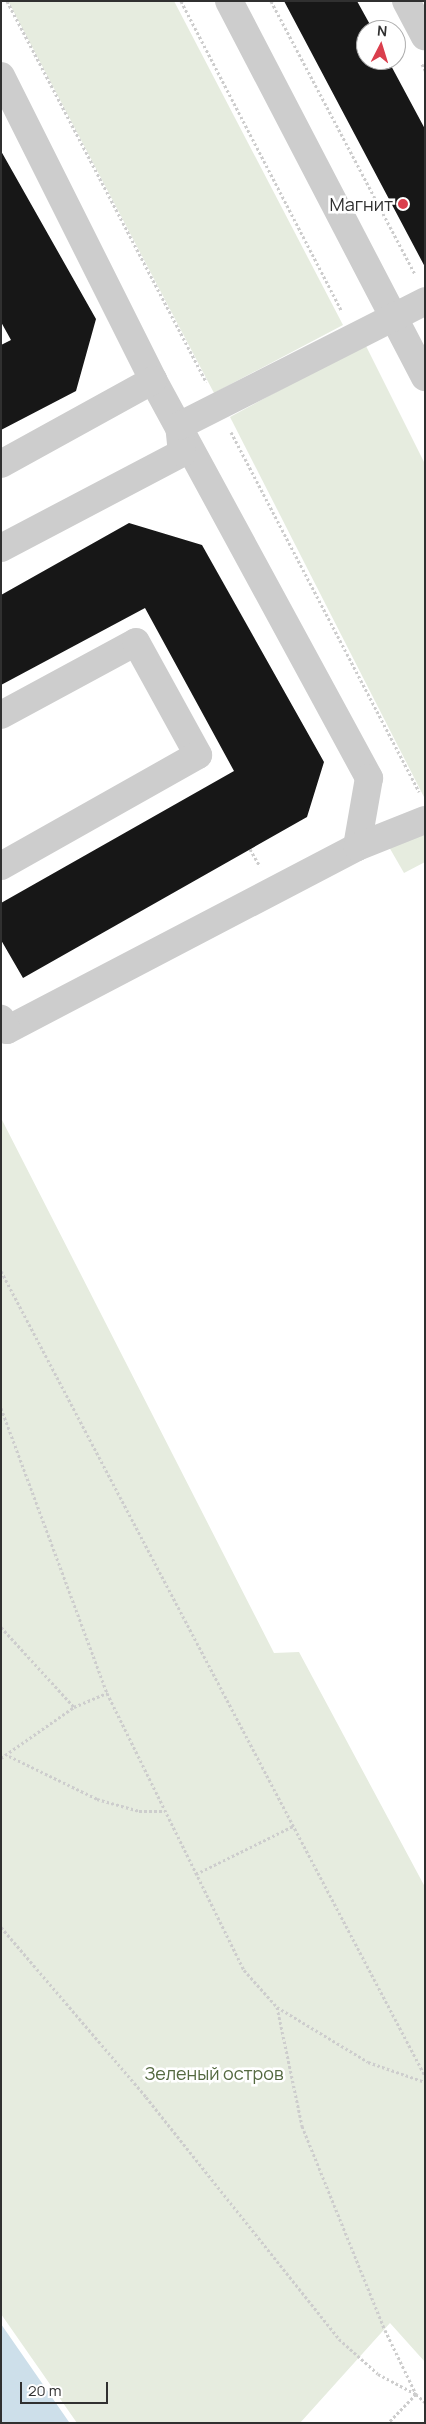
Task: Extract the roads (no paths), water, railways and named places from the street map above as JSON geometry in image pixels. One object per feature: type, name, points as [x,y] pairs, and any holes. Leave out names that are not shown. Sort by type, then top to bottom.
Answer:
[{"type":"street","points":[[229,1],[392,317],[425,376]]},
{"type":"street","points":[[406,1],[425,36]]},
{"type":"street","points":[[1,76],[153,380],[369,778],[357,847]]},
{"type":"street","points":[[179,426],[392,317],[423,292]]},
{"type":"street","points":[[1,464],[153,380]]},
{"type":"street","points":[[1,548],[182,453],[179,426]]},
{"type":"street","points":[[1,714],[136,642],[198,754],[1,866]]},
{"type":"street","points":[[1,1019],[7,1030],[357,847],[425,820]]},
{"type":"water","points":[[1,2324],[69,2422],[70,2423],[1,2423]]},
{"type":"place","name":"Магнит","points":[[403,204]]},
{"type":"park label","name":"Зеленый остров","points":[[214,2073]]}]
